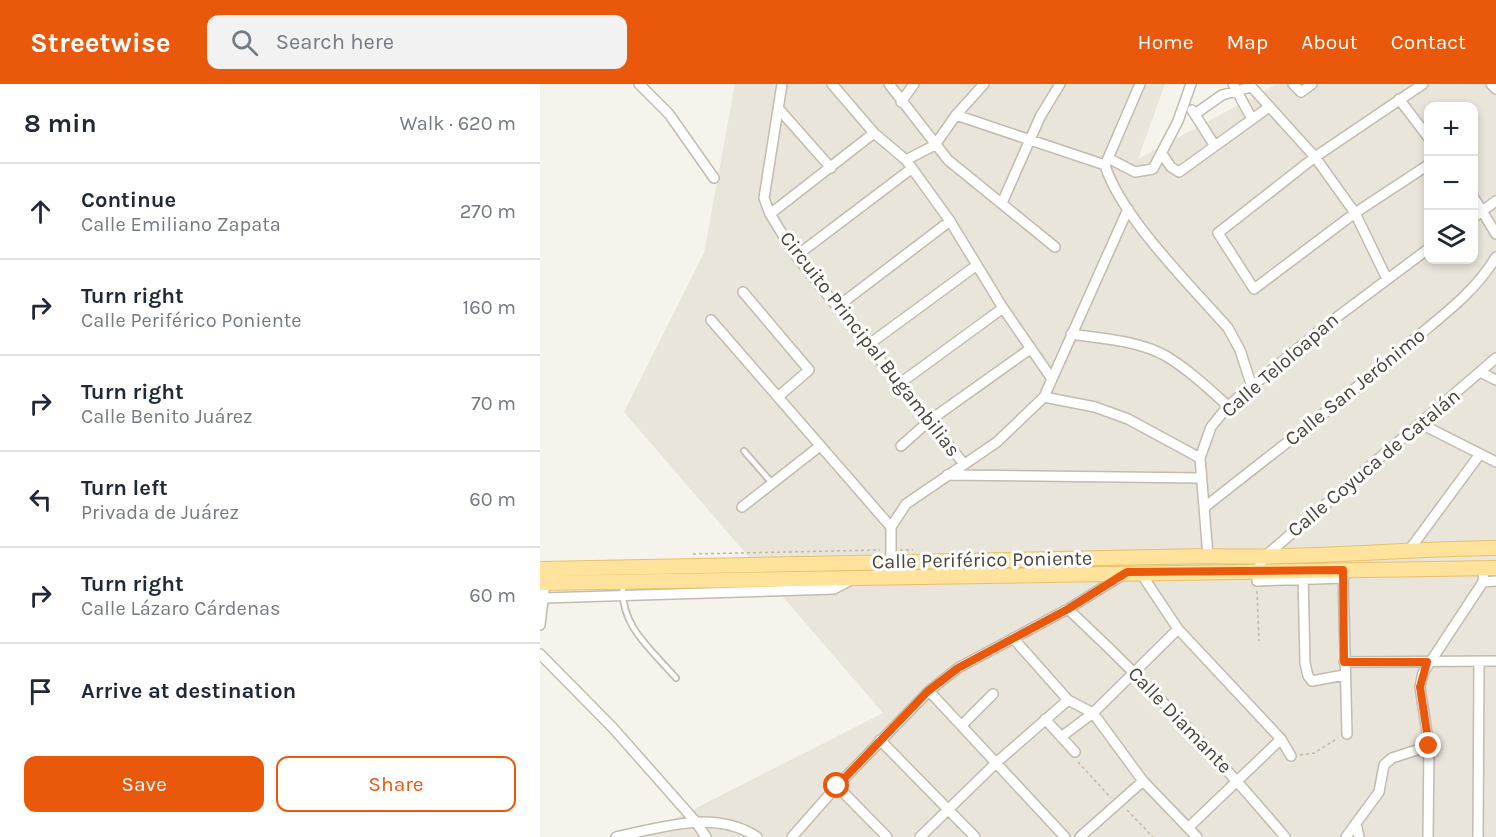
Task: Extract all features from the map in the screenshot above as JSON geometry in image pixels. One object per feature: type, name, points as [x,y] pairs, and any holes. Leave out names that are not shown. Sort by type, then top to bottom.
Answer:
[{"type":"main road","name":"Calle Periférico Poniente","points":[[540,569],[1208,556],[1263,558],[1410,549],[1496,548]]},
{"type":"main road","name":"Calle Periférico Poniente","points":[[542,583],[1134,572],[1257,577],[1488,573]]},
{"type":"street","points":[[639,84],[669,114],[714,178]]},
{"type":"street","name":"Circuito Principal Bugambilias","points":[[782,84],[764,198],[770,214],[796,256],[964,464]]},
{"type":"street","points":[[832,84],[874,133],[908,164],[950,221],[1003,308],[1052,379]]},
{"type":"street","points":[[889,84],[948,160],[1055,247]]},
{"type":"street","points":[[901,102],[914,84]]},
{"type":"street","points":[[796,256],[908,164],[935,146],[956,115],[984,84]]},
{"type":"street","points":[[1002,203],[1029,140],[1060,84]]},
{"type":"street","points":[[1140,84],[1107,162],[1109,180],[1128,209],[1228,328],[1240,350],[1252,387]]},
{"type":"street","points":[[956,115],[1135,172],[1153,169],[1186,103],[1191,84]]},
{"type":"street","points":[[1293,84],[1301,92],[1312,84]]},
{"type":"street","points":[[1423,84],[1314,157],[1218,233],[1254,289],[1355,213],[1424,168]]},
{"type":"street","points":[[1491,84],[1496,89]]},
{"type":"street","points":[[1196,114],[1234,87],[1250,85],[1314,157],[1355,213],[1387,279]]},
{"type":"street","points":[[1234,87],[1252,119]]},
{"type":"street","points":[[1399,99],[1424,132]]},
{"type":"street","points":[[1186,103],[1196,114],[1215,146]]},
{"type":"street","points":[[1162,154],[1171,167],[1179,172],[1269,107]]},
{"type":"street","points":[[777,108],[831,168]]},
{"type":"street","points":[[770,214],[874,133]]},
{"type":"street","points":[[1478,214],[1496,201]]},
{"type":"street","points":[[1478,204],[1496,234]]},
{"type":"street","points":[[891,561],[891,527],[906,504],[997,442],[1044,397],[1128,209]]},
{"type":"street","points":[[837,307],[950,221]]},
{"type":"street","name":"Calle Teloloapan","points":[[1208,556],[1200,458],[1211,427],[1228,406],[1356,300],[1424,252]]},
{"type":"street","name":"Calle San Jerónimo","points":[[1205,507],[1373,375],[1463,299],[1487,273],[1496,257]]},
{"type":"street","points":[[868,345],[977,265]]},
{"type":"street","points":[[744,292],[809,370],[778,397]]},
{"type":"street","points":[[899,384],[1003,308]]},
{"type":"street","points":[[711,320],[891,527]]},
{"type":"street","points":[[1071,334],[1125,342],[1164,355],[1190,372],[1228,406]]},
{"type":"street","points":[[901,446],[929,421],[1030,349]]},
{"type":"street","name":"Calle Coyuca de Catalán","points":[[1257,577],[1263,558],[1496,358]]},
{"type":"street","points":[[1480,372],[1496,380]]},
{"type":"street","points":[[1044,397],[1095,407],[1128,419],[1200,458]]},
{"type":"street","points":[[1420,424],[1496,462]]},
{"type":"street","points":[[742,507],[820,446]]},
{"type":"street","points":[[1410,549],[1479,454]]},
{"type":"street","points":[[947,475],[1201,478]]},
{"type":"street","points":[[796,836],[837,786],[928,691],[958,668],[1134,572],[1178,629],[1281,739],[1291,756]]},
{"type":"street","points":[[1428,837],[1429,746],[1420,687],[1427,662],[1488,573],[1496,581]]},
{"type":"street","points":[[1343,574],[1347,734]]},
{"type":"street","points":[[1303,575],[1305,663],[1308,676],[1312,681],[1320,681],[1344,675]]},
{"type":"street","points":[[543,598],[834,589],[855,578]]},
{"type":"street","points":[[540,625],[542,583]]},
{"type":"street","name":"Calle Diamante","points":[[1068,609],[1134,671],[1237,780],[1285,837]]},
{"type":"street","points":[[1061,736],[1093,713],[1178,629]]},
{"type":"street","points":[[1012,638],[1068,700],[1093,713],[1143,781],[1197,837]]},
{"type":"street","points":[[540,654],[613,728],[696,822],[706,837]]},
{"type":"street","points":[[1344,662],[1496,662]]},
{"type":"street","points":[[1478,837],[1479,662]]},
{"type":"street","points":[[928,691],[998,762],[1065,837]]},
{"type":"street","points":[[962,725],[993,694]]},
{"type":"street","points":[[920,837],[998,762],[1068,700]]},
{"type":"street","points":[[1045,720],[1075,753]]},
{"type":"street","points":[[1188,828],[1281,739]]},
{"type":"street","points":[[880,740],[975,837]]},
{"type":"street","points":[[1346,837],[1379,792],[1384,765],[1392,758],[1429,746]]},
{"type":"street","points":[[1080,837],[1143,781]]},
{"type":"street","points":[[837,786],[887,837]]},
{"type":"street","points":[[616,837],[643,834],[696,822],[717,821],[757,837]]},
{"type":"street","points":[[1356,823],[1359,837]]},
{"type":"lane","points":[[744,451],[772,483]]},
{"type":"lane","points":[[627,567],[622,596],[628,621],[676,678]]},
{"type":"path","points":[[1257,577],[1259,641]]},
{"type":"path","points":[[1291,756],[1314,753],[1347,734]]},
{"type":"shaded area","points":[[735,84],[1165,84],[1138,159],[1277,84],[1496,84],[1496,837],[639,837],[883,713],[624,412],[704,253]]},
{"type":"route","points":[[837,786],[928,691],[958,668],[1068,609],[1127,572],[1343,570],[1344,662],[1427,662],[1420,687],[1429,746]]}]
